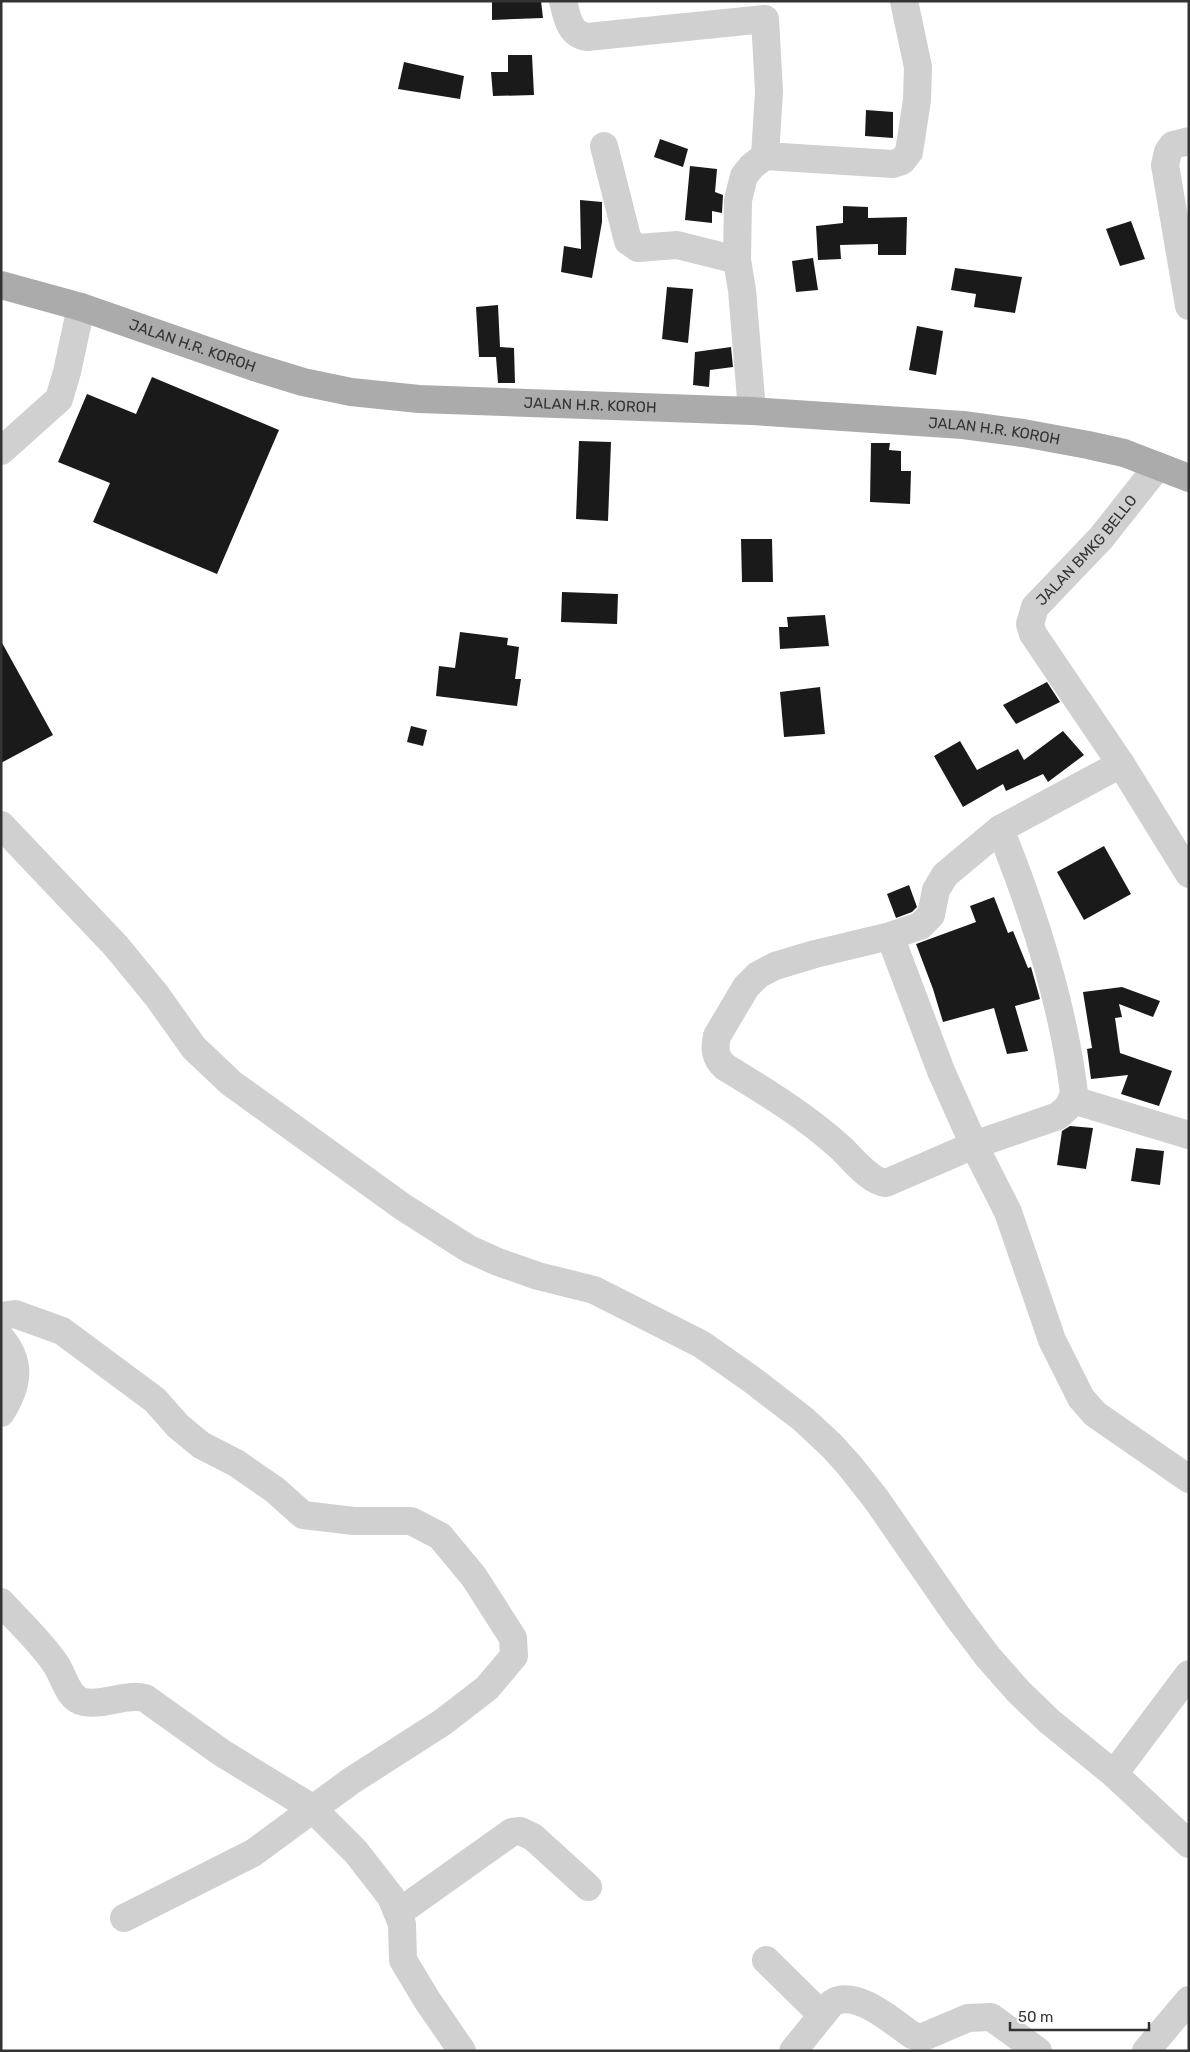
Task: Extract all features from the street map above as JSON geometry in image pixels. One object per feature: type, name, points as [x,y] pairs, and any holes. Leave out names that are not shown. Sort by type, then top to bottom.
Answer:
[{"type":"main road","name":"JALAN H.R. KOROH","points":[[1,285],[81,307],[303,382],[352,392],[419,399],[752,411],[963,425],[1003,430],[1124,453],[1189,478]]},
{"type":"street","points":[[563,1],[575,33],[587,37],[765,10],[769,91],[765,156]]},
{"type":"street","points":[[752,411],[742,290],[737,260],[738,200],[744,176],[752,166],[765,156],[893,164],[904,159],[909,152],[912,137],[919,83],[916,54],[904,1]]},
{"type":"street","points":[[1189,141],[1173,145],[1168,152],[1166,165],[1189,306]]},
{"type":"street","points":[[604,146],[628,241],[638,248],[677,246],[737,260]]},
{"type":"street","points":[[1,451],[59,399],[67,372],[81,307]]},
{"type":"street","name":"JALAN BMKG BELLO","points":[[1158,466],[1101,538],[1035,607],[1030,624],[1034,634],[1120,764],[1189,874]]},
{"type":"street","points":[[1000,829],[1032,915],[1060,1008],[1073,1082],[1073,1100],[1058,1116],[974,1145],[897,1179],[882,1182],[863,1169],[832,1140],[789,1106],[726,1067],[718,1059],[715,1052],[717,1036],[746,987],[758,976],[775,966],[815,954],[890,936],[924,923],[931,915],[936,890],[945,875],[1000,829],[1120,764]]},
{"type":"street","points":[[1,825],[116,946],[157,996],[194,1048],[231,1082],[403,1207],[469,1249],[498,1262],[538,1276],[594,1290],[693,1340],[752,1379],[803,1419],[832,1446],[866,1486],[957,1616],[1000,1671],[1049,1721],[1114,1774],[1189,1844]]},
{"type":"street","points":[[890,936],[941,1071],[974,1145],[1008,1212],[1052,1340],[1082,1398],[1095,1414],[1189,1479]]},
{"type":"street","points":[[1073,1100],[1189,1135]]},
{"type":"street","points":[[1,1316],[15,1314],[62,1331],[155,1400],[178,1426],[201,1445],[236,1463],[275,1490],[303,1515],[354,1521],[411,1521],[440,1536],[474,1577],[513,1638],[514,1656],[487,1688],[443,1722],[351,1781],[253,1853],[124,1918]]},
{"type":"street","points":[[1,1338],[11,1352],[16,1374],[12,1396],[1,1413]]},
{"type":"street","points":[[1,1602],[46,1651],[64,1678],[70,1693],[77,1700],[92,1702],[113,1701],[136,1696],[145,1698],[222,1754],[312,1808],[356,1852],[392,1897],[402,1924],[403,1960],[427,2000],[462,2051]]},
{"type":"street","points":[[1114,1774],[1187,1679]]},
{"type":"street","points":[[398,1912],[512,1832],[520,1831],[533,1837],[588,1887]]},
{"type":"street","points":[[766,1960],[822,2015]]},
{"type":"street","points":[[793,2051],[832,2003],[838,2000],[862,2001],[912,2035],[922,2038],[968,2018],[991,2017],[1038,2051]]},
{"type":"street","points":[[1146,2051],[1189,2000]]},
{"type":"building","points":[[492,1],[541,1],[543,18],[492,20]]},
{"type":"building","points":[[508,55],[532,55],[534,95],[493,96],[491,72],[508,72]]},
{"type":"building","points":[[404,62],[464,76],[460,99],[398,89]]},
{"type":"building","points":[[866,110],[893,112],[893,138],[865,136]]},
{"type":"building","points":[[660,139],[688,149],[683,167],[654,157]]},
{"type":"building","points":[[690,166],[717,169],[715,192],[723,195],[722,213],[712,211],[712,223],[685,220]]},
{"type":"building","points":[[580,200],[602,202],[602,222],[592,278],[561,272],[564,246],[581,249]]},
{"type":"building","points":[[843,206],[868,207],[868,218],[907,217],[906,255],[878,255],[878,244],[840,245],[841,259],[818,260],[816,226],[843,223]]},
{"type":"building","points":[[1131,221],[1145,259],[1120,266],[1106,229]]},
{"type":"building","points":[[813,258],[818,290],[796,292],[792,261]]},
{"type":"building","points":[[955,268],[1022,277],[1015,313],[974,307],[976,294],[951,290]]},
{"type":"building","points":[[667,287],[693,289],[688,343],[662,339]]},
{"type":"building","points":[[498,305],[500,347],[514,348],[515,383],[498,383],[496,357],[479,357],[476,307]]},
{"type":"building","points":[[917,326],[943,331],[936,375],[909,370]]},
{"type":"building","points":[[731,347],[733,367],[710,370],[709,387],[693,385],[695,352]]},
{"type":"building","points":[[152,377],[279,430],[217,574],[93,522],[110,483],[58,462],[87,394],[136,414]]},
{"type":"building","points":[[579,441],[611,442],[608,521],[576,519]]},
{"type":"building","points":[[871,443],[890,443],[889,450],[901,451],[901,471],[911,471],[910,504],[870,502]]},
{"type":"building","points":[[741,539],[772,539],[773,582],[742,582]]},
{"type":"building","points":[[562,592],[618,594],[617,624],[561,622]]},
{"type":"building","points":[[825,615],[829,646],[780,649],[779,627],[788,627],[787,617]]},
{"type":"building","points":[[460,632],[508,638],[507,645],[519,647],[515,679],[521,679],[517,706],[436,696],[439,666],[455,668]]},
{"type":"building","points":[[1,641],[53,735],[1,763]]},
{"type":"building","points":[[1047,682],[1060,702],[1016,724],[1003,705]]},
{"type":"building","points":[[820,687],[825,734],[784,737],[780,692]]},
{"type":"building","points":[[411,726],[427,730],[423,746],[407,742]]},
{"type":"building","points":[[1063,731],[1084,755],[1048,782],[1043,774],[1006,791],[1003,784],[963,807],[934,756],[960,741],[977,770],[1018,749],[1024,760]]},
{"type":"building","points":[[1104,846],[1131,894],[1084,920],[1057,872]]},
{"type":"building","points":[[909,885],[917,907],[912,912],[896,918],[887,894]]},
{"type":"building","points":[[994,897],[1008,933],[1013,931],[1028,968],[1031,967],[1040,999],[1015,1006],[1028,1051],[1007,1054],[994,1008],[943,1022],[916,944],[976,922],[970,906]]},
{"type":"building","points":[[1122,987],[1160,1001],[1153,1017],[1119,1004],[1122,1017],[1115,1018],[1120,1053],[1172,1071],[1159,1106],[1121,1094],[1128,1075],[1091,1079],[1087,1049],[1092,1048],[1083,992]]},
{"type":"building","points":[[1070,1126],[1093,1128],[1086,1169],[1057,1165],[1062,1131]]},
{"type":"building","points":[[1136,1148],[1164,1151],[1160,1185],[1131,1181]]}]
